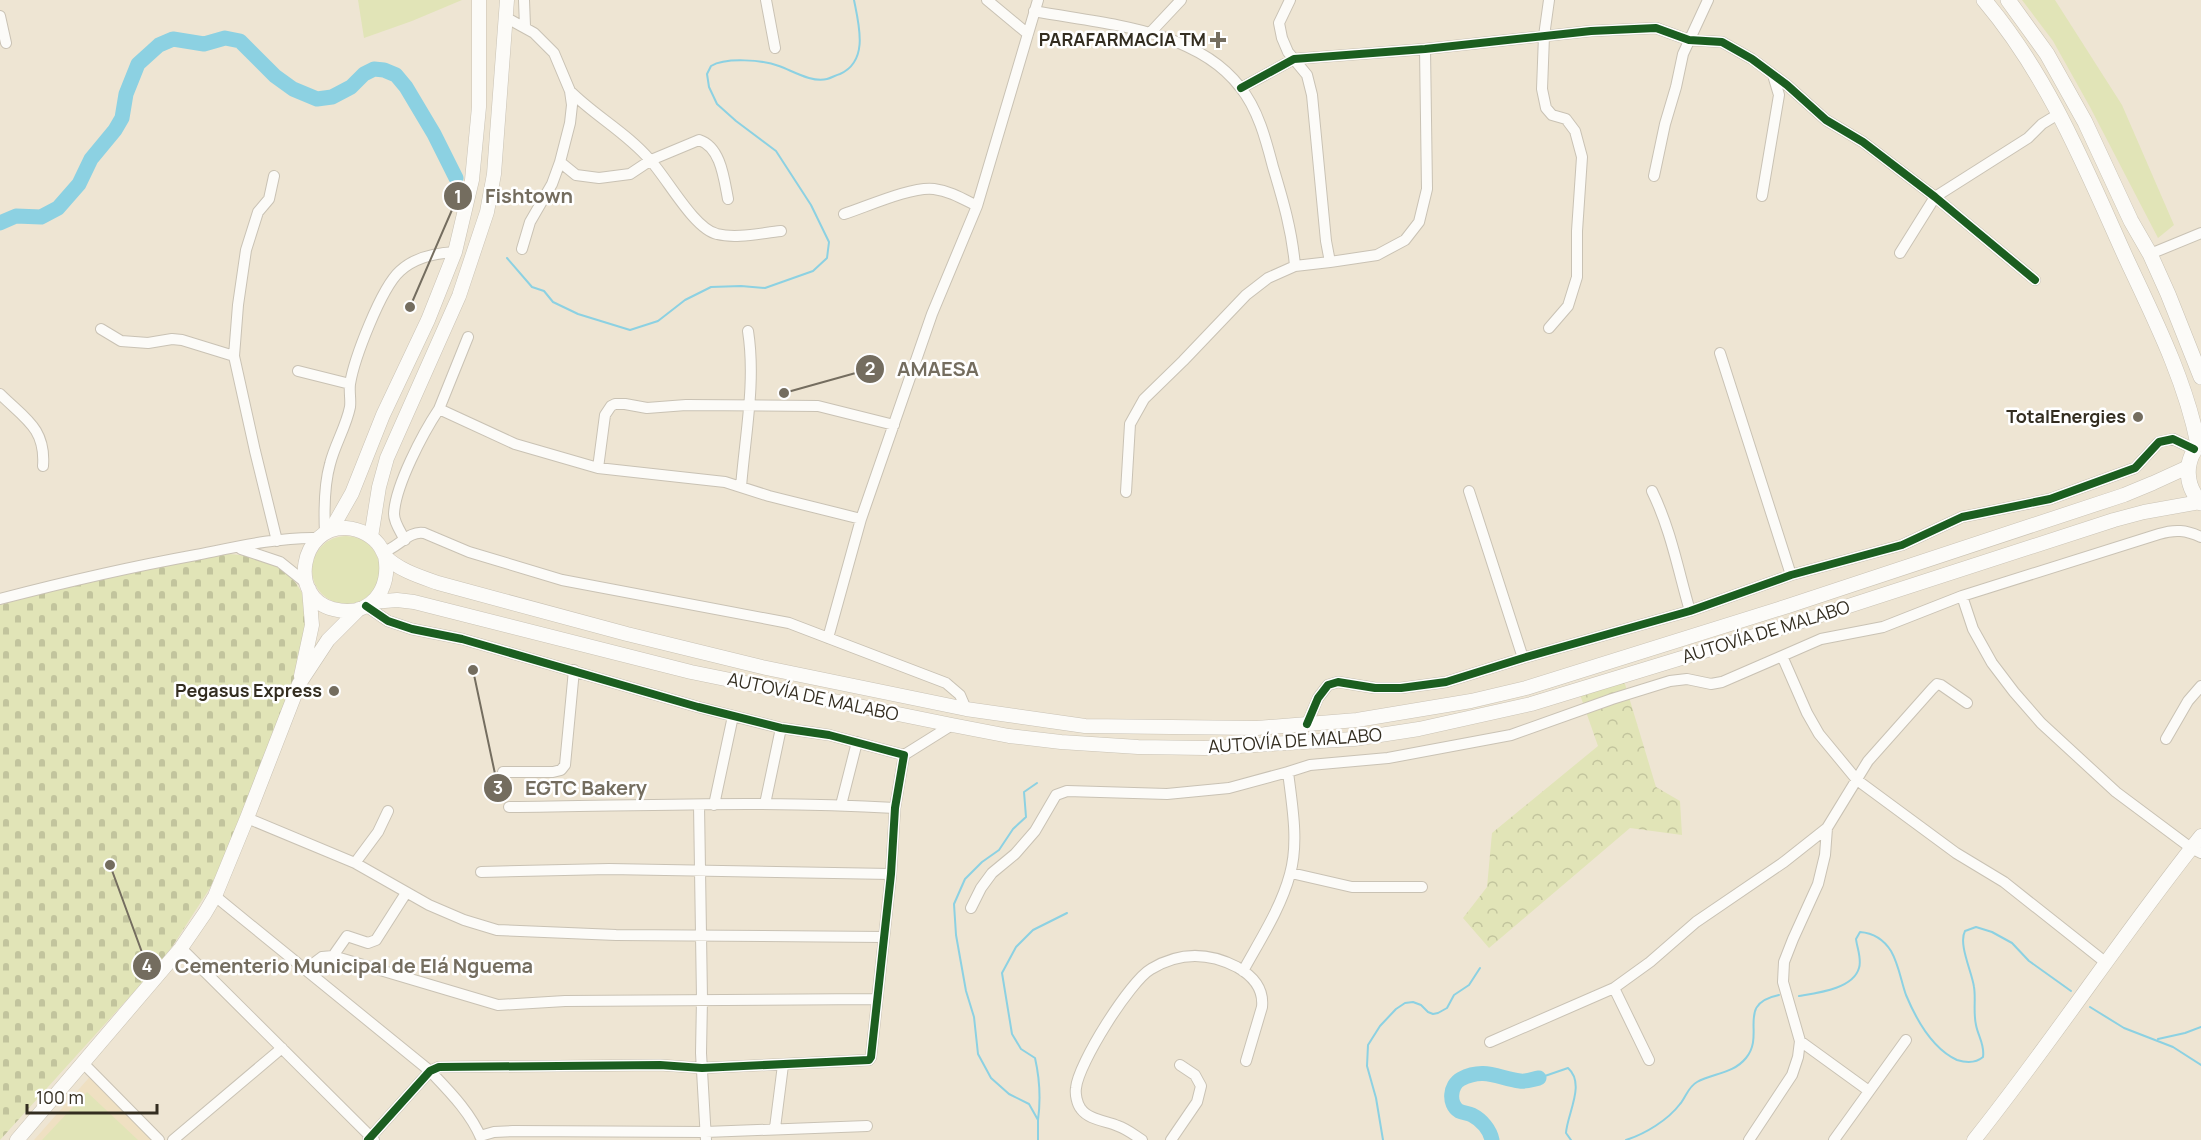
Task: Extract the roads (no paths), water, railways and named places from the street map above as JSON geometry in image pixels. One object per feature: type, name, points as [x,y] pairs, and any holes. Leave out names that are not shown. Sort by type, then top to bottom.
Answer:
[{"type":"highway","points":[[1984,0],[2032,64],[2060,113],[2164,342],[2184,394],[2198,445],[2188,467],[2190,486],[2200,502]]},
{"type":"highway","points":[[2008,0],[2046,54],[2085,122],[2131,221],[2150,254],[2201,376]]},
{"type":"main road","points":[[17,1140],[181,948],[215,896],[247,818],[299,684],[312,625],[304,570],[305,558],[310,547],[325,534],[352,493],[383,416],[428,320],[455,252],[472,180],[479,106],[479,0]]},
{"type":"main road","points":[[371,537],[379,487],[387,458],[459,296],[487,212],[494,174],[507,0]]},
{"type":"main road","name":"AUTOVÍA DE MALABO","points":[[384,554],[414,575],[438,583],[627,634],[774,669],[966,709],[1085,726],[1246,728],[1368,718],[1471,701],[1526,688],[1788,606],[2113,498],[2188,467]]},
{"type":"main road","name":"AUTOVÍA DE MALABO","points":[[366,606],[397,600],[414,602],[691,672],[1010,736],[1138,747],[1205,748],[1354,739],[1419,729],[1531,704],[1793,624],[2114,520],[2200,502]]},
{"type":"main road","points":[[299,684],[328,640],[380,593],[386,581],[387,568],[384,554],[371,537],[352,529],[325,534]]},
{"type":"main road","points":[[307,586],[318,601],[330,609],[345,612],[366,606]]},
{"type":"main road","points":[[1974,1140],[2023,1078],[2105,962],[2196,850],[2201,836]]},
{"type":"street","points":[[524,0],[525,26]]},
{"type":"street","points":[[766,0],[775,48]]},
{"type":"street","points":[[987,0],[1028,34]]},
{"type":"street","points":[[1150,33],[1181,0]]},
{"type":"street","points":[[1290,0],[1279,23],[1282,38],[1307,75],[1312,95],[1324,230],[1330,262]]},
{"type":"street","points":[[1549,0],[1544,36],[1542,89],[1546,108],[1552,115],[1566,119],[1575,131],[1582,157],[1577,231],[1577,277],[1568,306],[1549,328]]},
{"type":"street","points":[[1654,176],[1683,54],[1708,0]]},
{"type":"street","points":[[828,638],[861,519],[932,314],[977,206],[1036,5],[1150,33],[1186,45],[1214,61],[1241,88],[1255,111],[1271,158],[1293,238],[1295,266]]},
{"type":"street","points":[[0,16],[6,43]]},
{"type":"street","points":[[507,18],[525,26],[554,53],[570,91],[651,160],[702,227],[716,234],[731,236],[781,231]]},
{"type":"street","points":[[1241,88],[1294,58],[1425,48],[1591,30],[1656,28],[1689,40],[1722,42],[1752,59],[1826,120],[1863,142],[1935,197],[2035,280]]},
{"type":"street","points":[[1126,492],[1130,424],[1144,399],[1184,361],[1246,295],[1268,278],[1295,266],[1377,255],[1405,240],[1419,222],[1427,189],[1425,48]]},
{"type":"street","points":[[1762,196],[1779,95],[1773,75]]},
{"type":"street","points":[[522,249],[530,222],[552,184],[560,162],[570,123],[570,91]]},
{"type":"street","points":[[1900,253],[1935,197],[2028,138],[2042,124],[2060,113]]},
{"type":"street","points":[[560,162],[576,175],[599,178],[630,174],[651,160],[699,140],[715,152],[728,199]]},
{"type":"street","points":[[274,176],[269,199],[258,212],[246,250],[234,356],[277,541]]},
{"type":"street","points":[[844,214],[918,189],[932,188],[952,193],[977,206]]},
{"type":"street","points":[[2150,254],[2201,234]]},
{"type":"street","points":[[0,599],[134,567],[235,547],[325,534],[324,513],[329,466],[344,428],[350,405],[350,384],[366,332],[389,284],[399,272],[410,263],[435,254],[455,252]]},
{"type":"street","points":[[101,328],[121,340],[148,343],[172,339],[182,340],[234,356]]},
{"type":"street","points":[[741,487],[746,453],[751,350],[748,331]]},
{"type":"street","points":[[405,540],[394,517],[397,502],[418,444],[439,409],[468,337]]},
{"type":"street","points":[[1720,354],[1791,575]]},
{"type":"street","points":[[298,371],[350,384]]},
{"type":"street","points":[[0,394],[37,431],[43,447],[43,466]]},
{"type":"street","points":[[598,468],[605,415],[611,406],[624,404],[646,408],[686,405],[818,406],[894,425]]},
{"type":"street","points":[[439,409],[515,444],[598,468],[725,482],[768,496],[861,519]]},
{"type":"street","points":[[1306,724],[1318,698],[1328,685],[1338,682],[1375,688],[1414,687],[1446,682],[1690,611],[1791,575],[1902,545],[1962,517],[2050,499],[2135,468],[2159,442],[2173,439],[2198,445]]},
{"type":"street","points":[[1469,491],[1523,658]]},
{"type":"street","points":[[1652,491],[1673,542],[1690,611]]},
{"type":"street","points":[[971,908],[992,873],[1015,854],[1035,831],[1056,795],[1067,791],[1167,794],[1229,788],[1310,765],[1388,758],[1511,735],[1670,681],[1688,679],[1711,684],[1722,682],[1821,639],[1883,627],[1962,596],[2167,531],[2192,533],[2201,537]]},
{"type":"street","points":[[384,554],[411,534],[424,533],[469,552],[562,580],[777,620],[814,631],[946,683],[960,695],[966,709]]},
{"type":"street","points":[[235,547],[280,562],[307,586]]},
{"type":"street","points":[[1962,596],[1973,629],[1992,663],[2027,708],[2116,792],[2196,850]]},
{"type":"street","points":[[366,606],[388,621],[412,629],[462,639],[574,670],[634,690],[733,716],[781,728],[829,735],[904,755],[952,726]]},
{"type":"street","points":[[1782,656],[1807,713],[1819,734],[1857,780],[1956,853],[2004,882],[2105,962]]},
{"type":"street","points":[[503,771],[553,772],[561,770],[565,765],[574,670]]},
{"type":"street","points":[[1490,1042],[1614,988],[1650,962],[1695,922],[1784,862],[1827,828],[1868,761],[1937,684],[1944,686],[1967,703]]},
{"type":"street","points":[[2166,739],[2188,701],[2201,686]]},
{"type":"street","points":[[714,805],[733,716]]},
{"type":"street","points":[[765,804],[781,728]]},
{"type":"street","points":[[841,805],[857,742]]},
{"type":"street","points":[[181,948],[371,1139],[430,1071],[439,1067],[460,1065],[660,1065],[702,1068],[868,1060],[871,1057],[891,874],[895,808],[904,755]]},
{"type":"street","points":[[1243,970],[1281,900],[1291,873],[1293,819],[1288,772]]},
{"type":"street","points":[[509,807],[765,804],[895,808]]},
{"type":"street","points":[[699,805],[705,1136]]},
{"type":"street","points":[[355,863],[378,832],[388,812]]},
{"type":"street","points":[[247,818],[355,863],[406,893],[464,920],[497,930],[616,935],[884,937]]},
{"type":"street","points":[[1749,1140],[1792,1075],[1798,1057],[1800,1041],[1783,982],[1784,962],[1792,939],[1818,884],[1826,855],[1827,828]]},
{"type":"street","points":[[481,872],[609,869],[891,874]]},
{"type":"street","points":[[1291,873],[1352,887],[1422,887]]},
{"type":"street","points":[[333,956],[347,936],[368,943],[376,940],[406,893]]},
{"type":"street","points":[[215,896],[430,1071],[454,1097],[481,1138],[494,1132],[513,1131],[705,1136],[775,1128],[867,1126]]},
{"type":"street","points":[[1142,1140],[1118,1126],[1090,1116],[1081,1110],[1075,1089],[1083,1066],[1120,1003],[1131,987],[1149,970],[1178,957],[1204,955],[1218,958],[1243,970],[1257,983],[1263,998],[1262,1007],[1246,1061]]},
{"type":"street","points":[[306,969],[322,957],[333,956],[498,1005],[565,1001],[876,999]]},
{"type":"street","points":[[1614,988],[1649,1059]]},
{"type":"street","points":[[1834,1140],[1906,1040]]},
{"type":"street","points":[[1800,1041],[1869,1091]]},
{"type":"street","points":[[172,1140],[282,1048]]},
{"type":"street","points":[[84,1064],[159,1140]]},
{"type":"street","points":[[775,1128],[783,1065]]},
{"type":"street","points":[[1171,1140],[1197,1102],[1201,1086],[1195,1075],[1180,1065]]},
{"type":"waterway","points":[[507,258],[532,287],[544,291],[553,302],[578,314],[630,330],[658,321],[685,300],[711,287],[765,288],[813,271],[827,258],[829,242],[811,205],[776,151],[717,104],[709,87],[707,74],[711,66],[718,63],[745,60],[772,64],[821,80],[840,74],[855,60],[860,42],[854,0]]},
{"type":"waterway","points":[[0,223],[16,216],[41,217],[58,208],[79,184],[91,159],[122,118],[126,94],[138,64],[159,45],[173,39],[204,44],[225,38],[240,41],[275,76],[293,89],[317,99],[332,97],[351,87],[364,74],[374,69],[396,75],[406,87],[434,134],[456,178]]},
{"type":"waterway","points":[[1037,783],[1024,792],[1026,817],[1013,829],[999,850],[982,862],[965,879],[954,904],[956,935],[966,991],[974,1017],[978,1054],[991,1078],[1009,1094],[1029,1104],[1038,1120],[1038,1140]]},
{"type":"waterway","points":[[1038,1120],[1040,1089],[1035,1058],[1021,1049],[1012,1034],[1002,973],[1016,947],[1033,930],[1067,913]]},
{"type":"waterway","points":[[1799,996],[1834,989],[1850,981],[1860,965],[1856,939],[1860,932],[1869,934],[1882,940],[1891,951],[1906,995],[1926,1032],[1948,1055],[1968,1062],[1980,1059],[1983,1053],[1975,1020],[1974,987],[1964,950],[1965,931],[1976,927],[1992,932],[2012,943],[2029,961],[2071,991]]},
{"type":"waterway","points":[[1383,1140],[1376,1098],[1367,1066],[1368,1045],[1380,1026],[1405,1003],[1413,1002],[1421,1005],[1433,1014],[1447,1008],[1454,995],[1469,985],[1480,968]]},
{"type":"waterway","points":[[1626,1140],[1663,1121],[1697,1082],[1741,1063],[1751,1049],[1754,1013],[1758,1005],[1766,999],[1779,995]]},
{"type":"waterway","points":[[2090,1007],[2124,1028],[2173,1047],[2201,1065]]},
{"type":"waterway","points":[[2158,1039],[2201,1027]]},
{"type":"waterway","points":[[1539,1078],[1568,1068],[1573,1075],[1576,1091],[1566,1133],[1571,1140]]},
{"type":"waterway","points":[[1492,1140],[1487,1129],[1479,1120],[1455,1108],[1452,1095],[1457,1082],[1477,1074],[1491,1074],[1522,1081],[1539,1078]]},
{"type":"place","name":"PARAFARMACIA TM","points":[[1218,40]]},
{"type":"place","name":"Fishtown","points":[[410,307]]},
{"type":"place","name":"AMAESA","points":[[784,393]]},
{"type":"place","name":"TotalEnergies","points":[[2138,417]]},
{"type":"place","name":"EGTC Bakery","points":[[473,670]]},
{"type":"place","name":"Pegasus Express","points":[[334,691]]},
{"type":"place","name":"Cementerio Municipal de Elá Nguema","points":[[110,865]]}]
